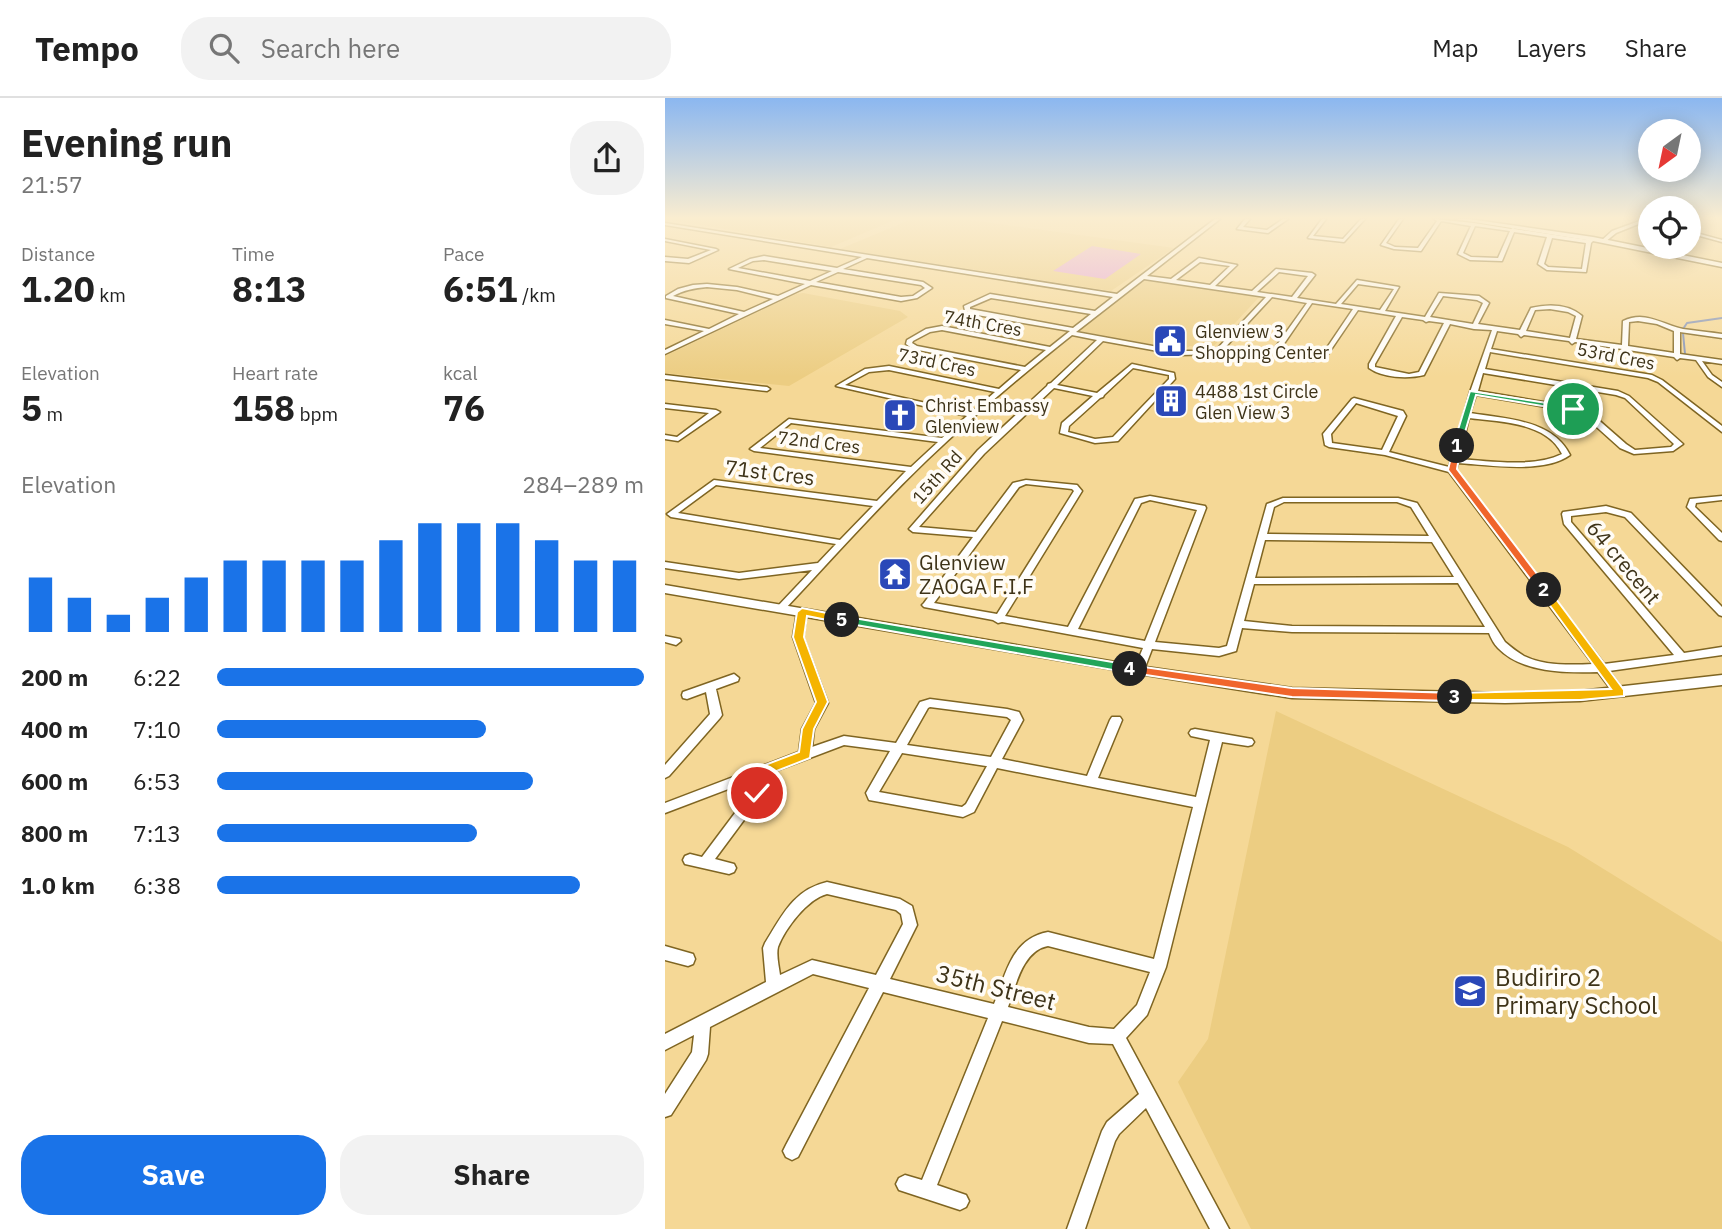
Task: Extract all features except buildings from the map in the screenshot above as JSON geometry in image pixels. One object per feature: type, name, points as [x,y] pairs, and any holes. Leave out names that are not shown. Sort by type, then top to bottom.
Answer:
[{"type":"street","points":[[747,272],[901,299],[915,297],[929,288],[923,284],[855,272]]},
{"type":"street","points":[[666,350],[833,272]]},
{"type":"street","points":[[965,272],[1118,296]]},
{"type":"street","points":[[782,607],[944,440],[1025,369],[1151,272]]},
{"type":"street","points":[[1172,281],[1184,272]]},
{"type":"street","points":[[1211,287],[1227,272]]},
{"type":"street","points":[[1253,293],[1276,272]]},
{"type":"street","points":[[1290,272],[1312,275],[1293,300]]},
{"type":"street","points":[[1144,277],[1677,358],[1722,362]]},
{"type":"street","points":[[1337,306],[1357,282],[1397,288],[1381,313]]},
{"type":"street","points":[[745,314],[668,297],[691,287],[705,285],[778,298]]},
{"type":"street","points":[[1426,320],[1441,294],[1479,298],[1486,303],[1474,327]]},
{"type":"street","points":[[1098,313],[990,296],[967,306],[967,310],[977,313],[1102,339],[1179,353],[1217,353],[1270,296]]},
{"type":"street","points":[[1310,302],[1275,352],[1312,359],[1324,356],[1356,309]]},
{"type":"street","points":[[1521,335],[1533,309],[1539,307],[1572,311],[1579,316],[1572,342]]},
{"type":"street","points":[[1399,316],[1372,363],[1372,368],[1376,370],[1409,376],[1422,374],[1447,323]]},
{"type":"street","points":[[1625,350],[1628,320],[1663,324],[1677,330],[1722,337]]},
{"type":"street","points":[[665,322],[711,331]]},
{"type":"street","name":"74th Cres","points":[[1025,369],[915,348],[909,344],[910,340],[928,330],[942,328],[1052,349]]},
{"type":"street","points":[[1677,330],[1677,358]]},
{"type":"street","points":[[1453,465],[1466,415],[1494,331]]},
{"type":"street","name":"15th Rd","points":[[977,536],[913,529],[981,452],[1102,339]]},
{"type":"street","name":"53rd Cres","points":[[1487,350],[1650,376],[1722,430]]},
{"type":"street","points":[[1699,360],[1710,376],[1722,385]]},
{"type":"street","points":[[1132,366],[1172,374],[1172,379],[1115,439],[1095,441],[1064,433],[1065,425],[1101,396],[1132,366]]},
{"type":"street","name":"73rd Cres","points":[[972,415],[839,386],[867,370],[889,368],[1000,391]]},
{"type":"street","points":[[1473,393],[1583,411],[1623,446],[1634,452],[1673,449],[1679,444],[1623,394],[1481,370]]},
{"type":"street","points":[[665,377],[767,388]]},
{"type":"street","points":[[1050,385],[1101,396]]},
{"type":"street","points":[[1385,453],[1402,416],[1400,413],[1354,400],[1327,434],[1329,445],[1453,465],[1525,464],[1558,459],[1566,455],[1557,439],[1541,429],[1466,415]]},
{"type":"street","points":[[665,405],[716,412],[678,439],[665,437]]},
{"type":"street","name":"72nd Cres","points":[[913,470],[754,449],[789,421],[944,440]]},
{"type":"street","points":[[1632,463],[1634,452]]},
{"type":"street","points":[[1453,465],[1620,693]]},
{"type":"street","name":"71st Cres","points":[[843,543],[671,514],[714,482],[880,504]]},
{"type":"street","points":[[998,620],[1078,490],[1074,487],[1018,484],[927,605],[998,620],[1206,652],[1232,648],[1270,506],[1283,500],[1398,500],[1414,505],[1491,630],[1509,653],[1528,663],[1551,667],[1603,668],[1722,651]]},
{"type":"street","points":[[1071,632],[1138,501],[1150,498],[1199,506],[1202,508],[1139,670]]},
{"type":"street","points":[[1722,498],[1691,504],[1695,513],[1722,538]]},
{"type":"street","name":"64 crecent","points":[[1681,656],[1567,522],[1566,514],[1606,509],[1628,515],[1722,613]]},
{"type":"street","points":[[1261,537],[1433,539]]},
{"type":"street","points":[[665,565],[739,576],[820,566]]},
{"type":"street","points":[[1249,581],[1460,580]]},
{"type":"street","points":[[665,589],[1139,670],[1292,692],[1504,698],[1620,693],[1722,680]]},
{"type":"street","points":[[802,612],[798,637],[822,702],[808,729],[805,755]]},
{"type":"street","points":[[1238,624],[1292,629],[1491,630]]},
{"type":"street","points":[[687,695],[734,678]]},
{"type":"street","points":[[665,773],[716,715],[710,687]]},
{"type":"street","points":[[927,704],[1015,715],[1017,720],[990,762],[970,808],[958,813],[873,796],[873,789],[927,704]]},
{"type":"street","points":[[1091,780],[1116,720]]},
{"type":"street","points":[[1195,733],[1248,742]]},
{"type":"street","points":[[1217,737],[1159,967],[1142,1010],[1117,1037],[1220,1229]]},
{"type":"street","points":[[665,808],[841,740],[990,762],[1199,803]]},
{"type":"street","points":[[705,863],[757,793],[771,789],[762,772]]},
{"type":"street","points":[[690,860],[729,868]]},
{"type":"street","points":[[774,986],[770,948],[807,895],[827,888],[900,905],[907,911],[910,925],[792,1151]]},
{"type":"street","points":[[926,1191],[997,1013],[1027,946],[1048,939],[1159,967]]},
{"type":"street","points":[[665,953],[688,959]]},
{"type":"street","name":"35th Street","points":[[665,1041],[812,967],[1089,1035],[1117,1037]]},
{"type":"street","points":[[665,1109],[700,1054],[703,1022]]},
{"type":"street","points":[[1076,1229],[1108,1137],[1113,1128],[1149,1095]]},
{"type":"street","points":[[905,1184],[960,1201]]},
{"type":"shaded area","points":[[987,272],[1139,272],[1111,291]]},
{"type":"shaded area","points":[[1058,272],[1115,272],[1105,279]]},
{"type":"shaded area","points":[[1146,278],[1261,295],[1211,349],[1190,346],[1183,350],[1079,331]]},
{"type":"shaded area","points":[[803,293],[900,311],[908,317],[789,386],[665,373],[665,356]]},
{"type":"shaded area","name":"Budiriro 2 Primary School","points":[[1276,711],[1568,847],[1722,942],[1722,1229],[1251,1229],[1178,1082],[1208,1039]]},
{"type":"waterway","points":[[1683,329],[1687,323],[1722,318]]},
{"type":"waterway","points":[[1683,333],[1685,354]]},
{"type":"place","name":"Glenview 3 Shopping Center","points":[[1170,341]]},
{"type":"place","name":"4488 1st Circle Glen View 3","points":[[1171,401]]},
{"type":"place","name":"Christ Embassy Glenview","points":[[900,415]]},
{"type":"place","name":"Glenview ZAOGA F.I.F","points":[[895,574]]},
{"type":"place","name":"Budiriro 2 Primary School","points":[[1470,991]]},
{"type":"route","points":[[757,793],[765,789],[762,772],[805,755],[808,729],[821,707],[822,702],[798,637],[802,612],[1139,670],[1292,692],[1504,698],[1620,693],[1452,470],[1473,393],[1573,409]]}]
